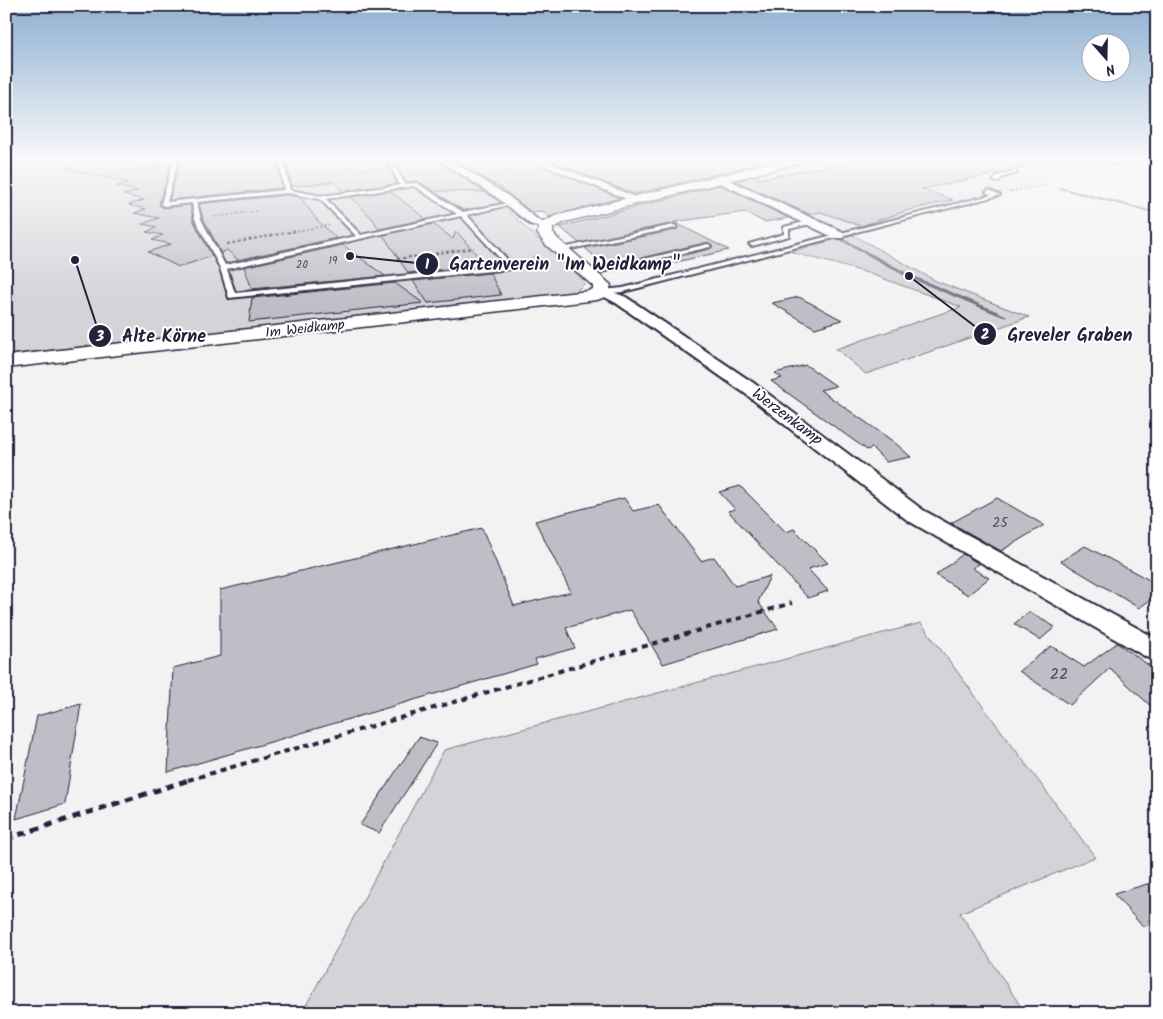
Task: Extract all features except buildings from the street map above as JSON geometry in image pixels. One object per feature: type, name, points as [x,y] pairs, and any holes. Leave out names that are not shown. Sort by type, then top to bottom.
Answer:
[{"type":"street","points":[[515,207],[534,222],[546,226],[560,219],[607,207]]},
{"type":"street","points":[[780,207],[839,235]]},
{"type":"street","name":"Werzenkamp","points":[[546,226],[545,233],[560,249],[602,285],[602,292],[621,300],[748,388],[915,515],[1157,651]]},
{"type":"street","name":"Im Weidkamp","points":[[6,362],[575,298],[602,292]]},
{"type":"lane","points":[[195,207],[198,219],[223,268],[232,296],[511,267],[461,214],[450,207]]},
{"type":"lane","points":[[330,207],[360,237]]},
{"type":"lane","points":[[223,268],[495,207]]},
{"type":"lane","points":[[602,292],[623,290],[951,207]]},
{"type":"lane","points":[[752,244],[788,235],[786,228],[812,222]]},
{"type":"lane","points":[[560,249],[674,227]]},
{"type":"lane","points":[[588,273],[708,246]]},
{"type":"path","points":[[213,247],[345,222]]},
{"type":"path","points":[[397,259],[492,245]]},
{"type":"path","points":[[6,839],[156,790],[792,604]]},
{"type":"shaded area","points":[[6,207],[503,207],[585,283],[574,293],[6,355]]},
{"type":"shaded area","points":[[792,207],[958,207],[847,235]]},
{"type":"shaded area","points":[[853,235],[936,281],[1029,317],[866,374],[836,349],[961,307],[868,273],[791,252]]},
{"type":"shaded area","points":[[921,623],[1095,857],[960,913],[1025,1013],[302,1013],[444,750]]},
{"type":"waterway","points":[[1132,207],[1157,213]]},
{"type":"waterway","points":[[839,238],[909,276],[1005,316]]},
{"type":"place","name":"Gartenverein \"Im Weidkamp\"","points":[[350,256]]},
{"type":"place","name":"Alte Körne","points":[[75,260]]},
{"type":"place","name":"Greveler Graben","points":[[909,276]]}]
